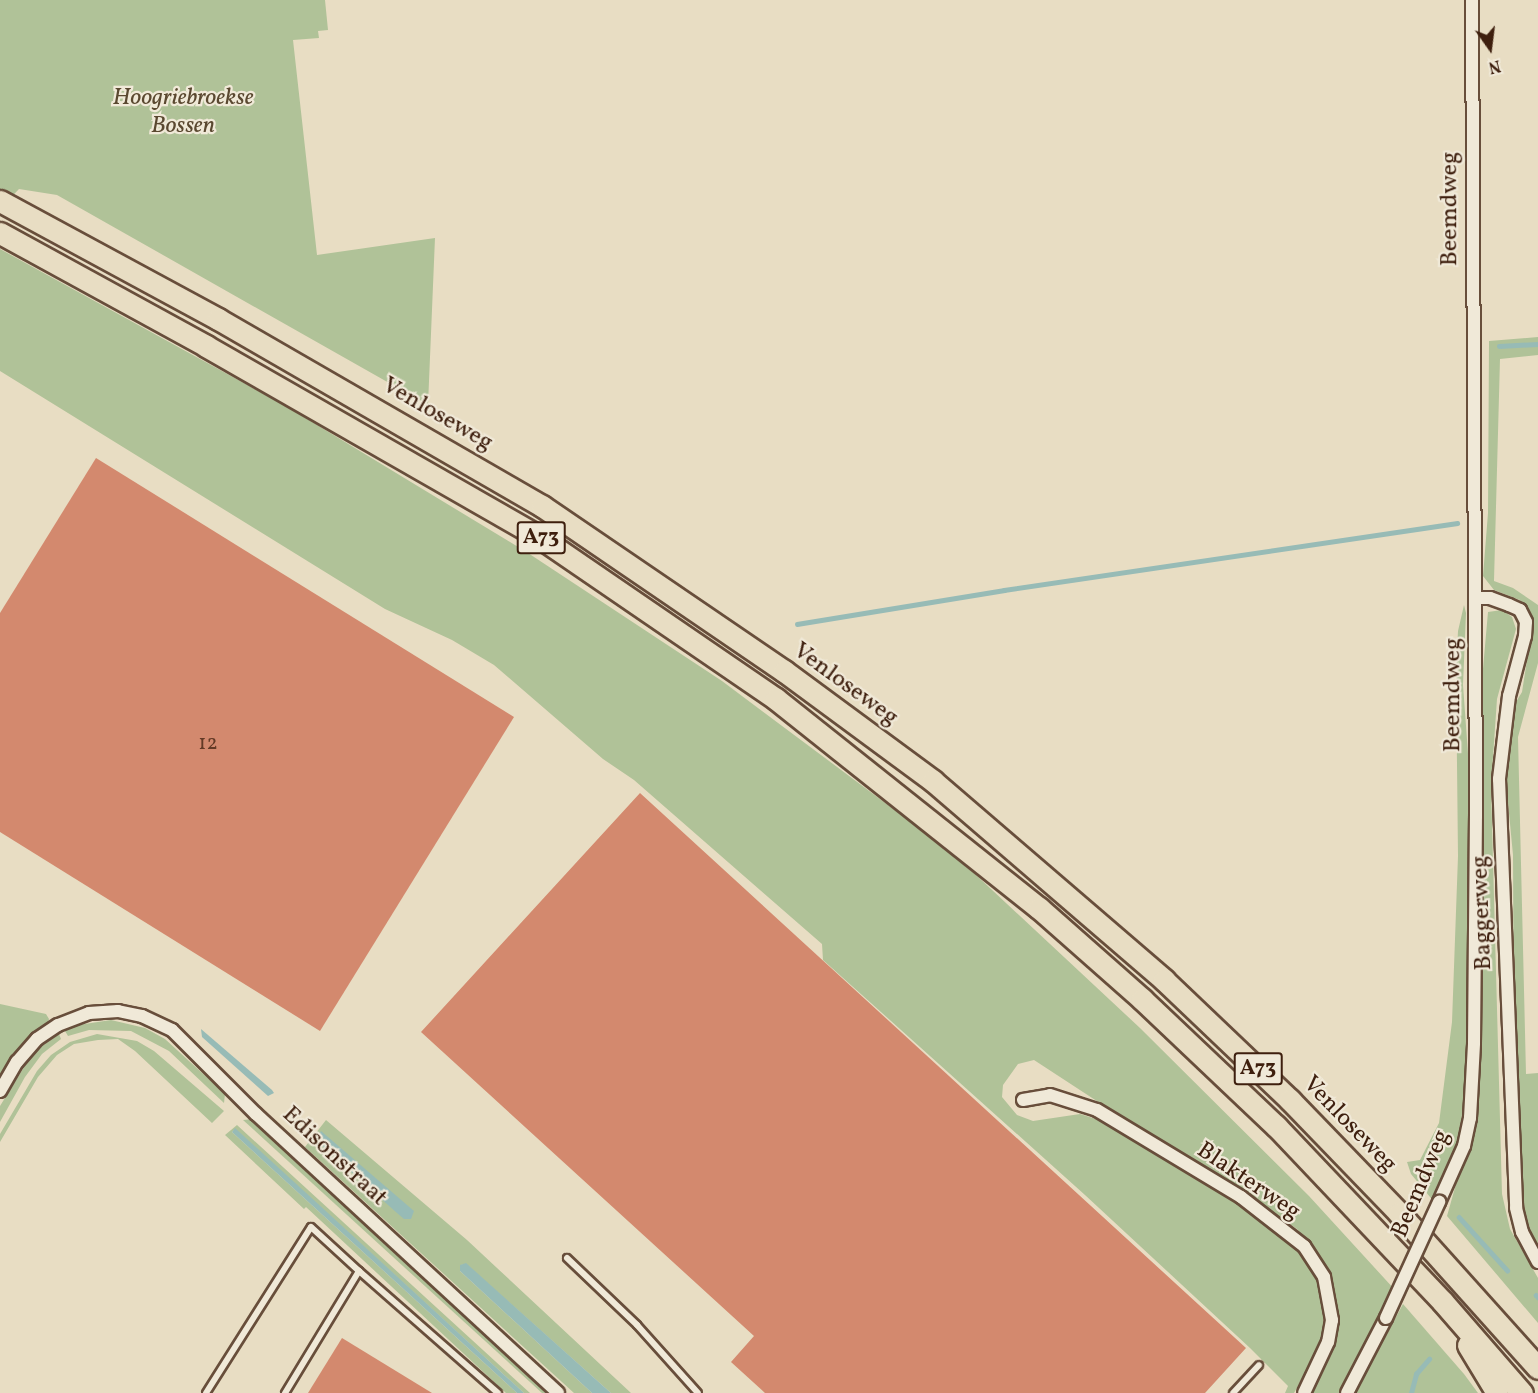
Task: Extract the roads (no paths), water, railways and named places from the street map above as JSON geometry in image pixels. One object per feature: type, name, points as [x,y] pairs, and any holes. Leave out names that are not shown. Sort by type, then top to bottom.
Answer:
[{"type":"highway","name":"Venloseweg","points":[[0,201],[218,319],[542,506],[784,671],[923,774],[1164,980],[1290,1100],[1399,1213],[1538,1368]]},
{"type":"highway","name":"A73","points":[[0,233],[216,351],[538,536],[776,699],[1039,908],[1142,999],[1276,1126],[1442,1301],[1522,1393]]},
{"type":"highway","name":"A73","points":[[1442,1301],[1497,1393]]},
{"type":"highway","name":"A73","points":[[1506,1332],[1538,1359]]},
{"type":"street","name":"Beemdweg","points":[[1347,1393],[1363,1366],[1439,1202],[1464,1146],[1470,1118],[1476,938],[1472,0]]},
{"type":"street","name":"Baggerweg","points":[[1474,598],[1490,598],[1520,610],[1526,622],[1525,636],[1509,696],[1499,779],[1516,1208],[1522,1232],[1538,1262]]},
{"type":"street","name":"Edisonstraat","points":[[0,1091],[17,1062],[37,1040],[58,1025],[90,1013],[118,1011],[142,1016],[172,1030],[256,1114],[558,1393]]},
{"type":"street","name":"Blakterweg","points":[[1023,1100],[1050,1095],[1097,1110],[1241,1197],[1304,1246],[1324,1277],[1332,1320],[1328,1342],[1304,1393]]},
{"type":"lane","points":[[206,1393],[311,1227],[498,1393]]},
{"type":"lane","points":[[567,1258],[637,1324],[698,1393]]},
{"type":"lane","points":[[285,1393],[359,1271]]},
{"type":"lane","points":[[1233,1393],[1259,1365]]},
{"type":"water","points":[[201,1029],[274,1093],[268,1096],[202,1037]]},
{"type":"water","points":[[235,1128],[524,1393],[517,1393],[232,1132]]},
{"type":"water","points":[[321,1131],[414,1211],[411,1219],[404,1219],[320,1144],[317,1137]]},
{"type":"water","points":[[466,1263],[611,1393],[592,1393],[460,1271],[460,1265]]},
{"type":"waterway","points":[[1499,346],[1538,344]]},
{"type":"waterway","points":[[797,624],[1004,590],[1457,523]]},
{"type":"waterway","points":[[1459,1217],[1507,1270]]},
{"type":"waterway","points":[[1411,1393],[1416,1374],[1429,1359]]},
{"type":"park label","name":"Hoogriebroekse Bossen","points":[[183,113]]}]
